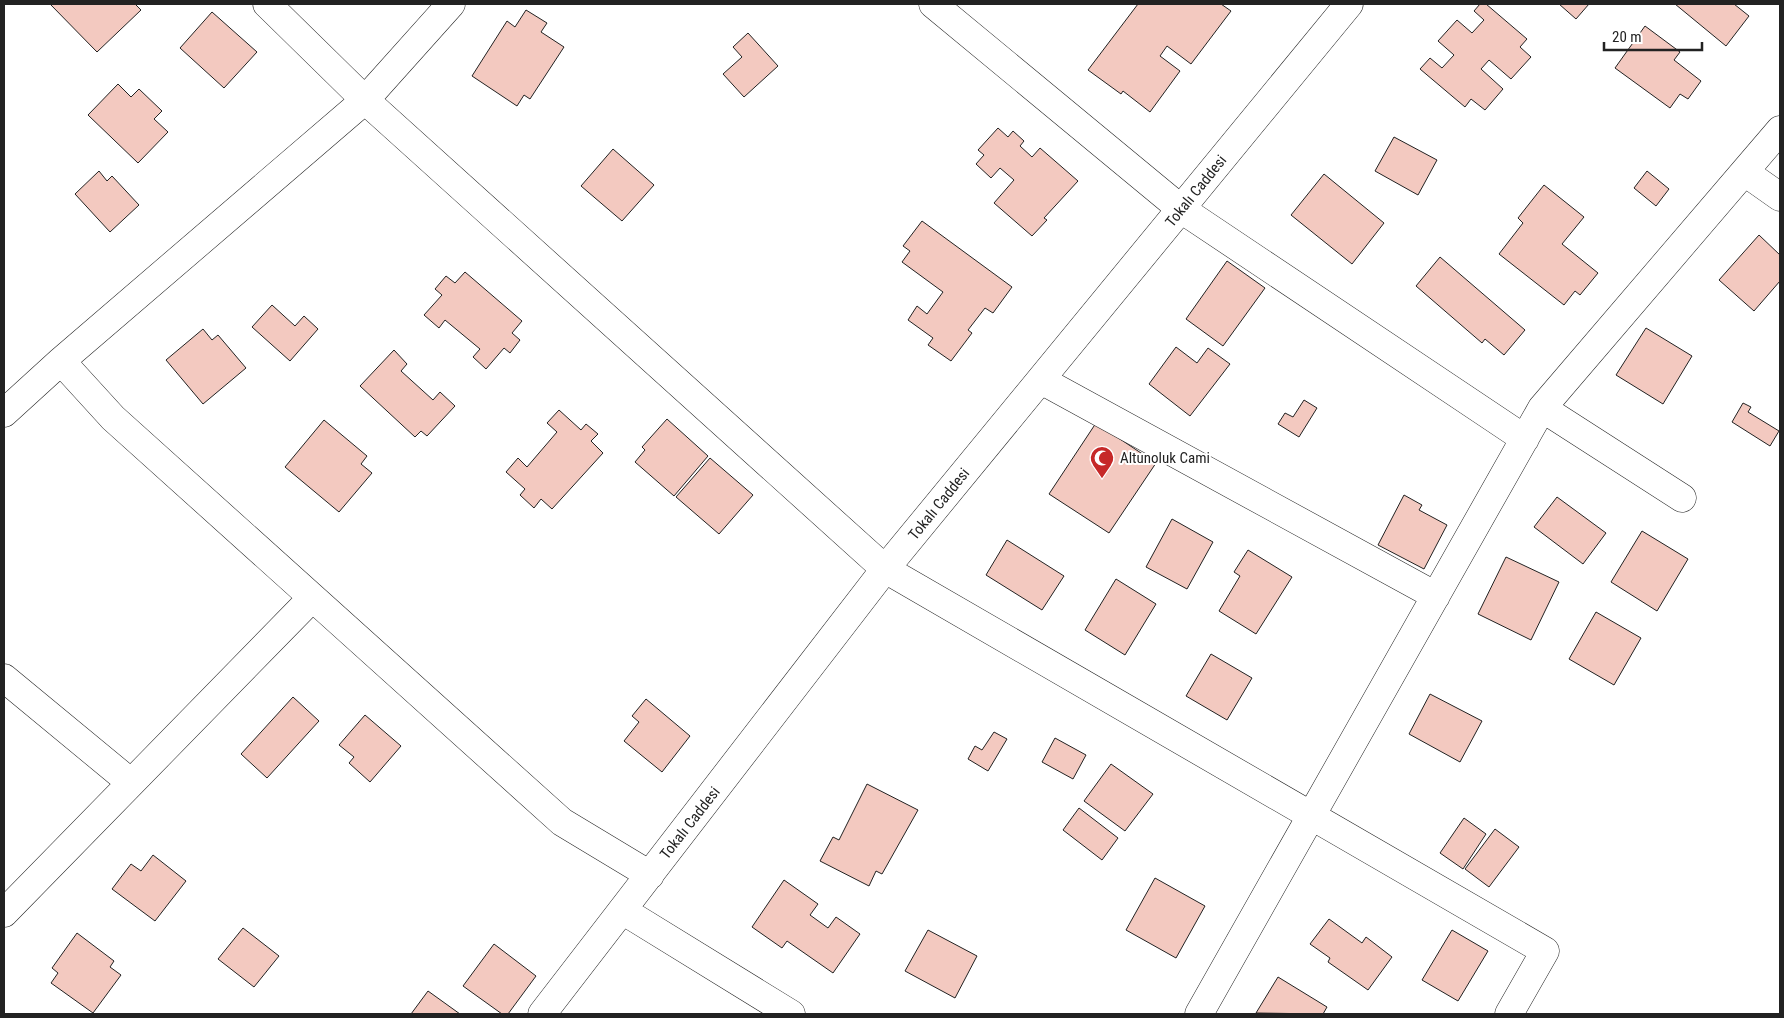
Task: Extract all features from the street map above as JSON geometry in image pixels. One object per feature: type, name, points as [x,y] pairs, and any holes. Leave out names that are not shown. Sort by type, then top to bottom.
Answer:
[{"type":"street","points":[[267,4],[364,100],[886,569],[1545,951],[1510,1014]]},
{"type":"street","points":[[4,413],[61,361],[364,100],[451,4]]},
{"type":"street","points":[[932,4],[1181,208],[1525,439]]},
{"type":"street","name":"Tokalı Caddesi","points":[[542,1014],[886,569],[1349,4]]},
{"type":"street","points":[[1199,1014],[1542,408],[1746,173],[1780,130]]},
{"type":"street","points":[[1746,173],[1780,197]]},
{"type":"street","points":[[61,361],[113,418],[562,822],[650,875]]},
{"type":"street","points":[[1041,380],[1436,596]]},
{"type":"street","points":[[1542,408],[1682,498]]},
{"type":"street","points":[[4,914],[130,782],[312,598]]},
{"type":"street","points":[[4,678],[130,782]]},
{"type":"street","points":[[622,910],[791,1014]]},
{"type":"building","points":[[50,4],[135,4],[141,10],[97,52]]},
{"type":"building","points":[[1138,4],[1221,4],[1231,11],[1191,64],[1167,46],[1160,56],[1180,71],[1150,112],[1123,91],[1121,94],[1088,70]]},
{"type":"building","points":[[1480,4],[1486,4],[1527,39],[1520,47],[1531,57],[1511,79],[1489,60],[1481,69],[1503,89],[1485,110],[1471,99],[1465,107],[1420,69],[1430,58],[1442,68],[1454,55],[1438,41],[1457,20],[1472,33],[1484,20],[1474,11]]},
{"type":"building","points":[[1559,4],[1589,4],[1576,19]]},
{"type":"building","points":[[1675,4],[1734,4],[1749,16],[1726,46]]},
{"type":"building","points":[[526,10],[547,23],[541,32],[564,47],[530,99],[524,95],[517,106],[472,76],[507,21],[515,27]]},
{"type":"building","points":[[212,12],[257,52],[224,88],[180,48]]},
{"type":"building","points":[[1645,26],[1680,52],[1674,60],[1701,81],[1688,99],[1680,94],[1670,108],[1615,68]]},
{"type":"building","points":[[748,33],[778,66],[744,97],[723,74],[742,57],[733,47]]},
{"type":"building","points":[[118,84],[131,97],[139,89],[162,111],[154,119],[168,132],[138,163],[88,115]]},
{"type":"building","points":[[998,128],[1008,137],[1013,131],[1024,141],[1020,146],[1032,157],[1040,148],[1078,181],[1044,218],[1047,220],[1032,236],[994,203],[1014,180],[1000,168],[991,178],[976,164],[984,155],[978,150]]},
{"type":"building","points":[[1394,137],[1437,160],[1418,195],[1375,171]]},
{"type":"building","points":[[613,149],[654,185],[622,221],[581,186]]},
{"type":"building","points":[[99,171],[107,181],[112,176],[139,205],[110,232],[75,194]]},
{"type":"building","points":[[1647,171],[1669,189],[1656,206],[1634,188]]},
{"type":"building","points":[[1324,174],[1384,223],[1352,264],[1291,215]]},
{"type":"building","points":[[1544,185],[1584,217],[1562,244],[1598,273],[1580,295],[1575,291],[1564,305],[1499,254],[1523,223],[1518,218]]},
{"type":"building","points":[[922,221],[1012,287],[993,313],[985,308],[968,330],[972,333],[951,361],[928,345],[933,338],[908,320],[917,306],[927,314],[943,292],[902,262],[910,251],[903,246]]},
{"type":"building","points":[[1759,235],[1780,255],[1780,281],[1754,311],[1719,280]]},
{"type":"building","points":[[1440,257],[1525,330],[1504,355],[1485,339],[1482,343],[1416,286]]},
{"type":"building","points":[[1227,261],[1265,288],[1223,346],[1186,319]]},
{"type":"building","points":[[465,272],[522,321],[512,333],[520,340],[510,353],[504,348],[486,369],[473,357],[480,349],[445,320],[439,328],[424,315],[442,295],[435,289],[446,276],[455,283]]},
{"type":"building","points":[[272,305],[295,326],[304,316],[318,329],[290,361],[252,327]]},
{"type":"building","points":[[1646,328],[1692,356],[1663,404],[1616,375]]},
{"type":"building","points":[[203,329],[212,340],[218,335],[246,368],[203,404],[166,360]]},
{"type":"building","points":[[1176,347],[1197,363],[1208,348],[1230,364],[1190,416],[1149,384]]},
{"type":"building","points":[[394,350],[407,364],[401,371],[433,400],[440,392],[455,406],[427,436],[421,431],[415,437],[360,386]]},
{"type":"building","points":[[1304,400],[1317,408],[1299,437],[1278,424],[1285,413],[1293,417]]},
{"type":"building","points":[[1743,403],[1751,407],[1748,412],[1779,431],[1770,446],[1732,422]]},
{"type":"building","points":[[559,410],[581,430],[586,424],[598,434],[591,441],[603,453],[552,509],[541,499],[534,508],[520,495],[525,489],[506,472],[518,458],[527,467],[557,432],[547,423]]},
{"type":"building","points":[[667,419],[708,456],[674,496],[635,462],[645,450],[642,447]]},
{"type":"building","points":[[324,420],[367,456],[361,464],[372,473],[339,512],[285,467]]},
{"type":"building","name":"Altunoluk Cami","points":[[1096,423],[1156,463],[1109,533],[1049,494]]},
{"type":"building","points":[[710,458],[753,495],[719,534],[676,497]]},
{"type":"building","points":[[1404,495],[1422,505],[1419,510],[1447,525],[1424,569],[1378,545]]},
{"type":"building","points":[[1557,497],[1606,533],[1583,564],[1534,527]]},
{"type":"building","points":[[1172,519],[1213,542],[1187,589],[1146,567]]},
{"type":"building","points":[[1642,531],[1688,559],[1657,611],[1611,582]]},
{"type":"building","points":[[1007,540],[1064,576],[1042,610],[986,575]]},
{"type":"building","points":[[1248,550],[1292,577],[1256,634],[1219,611],[1240,576],[1234,572]]},
{"type":"building","points":[[1506,557],[1559,582],[1531,640],[1478,614]]},
{"type":"building","points":[[1116,579],[1156,604],[1125,655],[1085,630]]},
{"type":"building","points":[[1596,612],[1641,638],[1614,685],[1569,659]]},
{"type":"building","points":[[1211,654],[1252,678],[1227,720],[1186,696]]},
{"type":"building","points":[[1430,694],[1482,721],[1460,762],[1409,734]]},
{"type":"building","points":[[293,697],[319,721],[267,778],[241,754]]},
{"type":"building","points":[[646,699],[690,736],[662,772],[624,741],[639,722],[632,716]]},
{"type":"building","points":[[365,715],[401,746],[370,782],[349,763],[354,757],[339,745]]},
{"type":"building","points":[[994,732],[1007,739],[988,771],[968,759],[975,746],[982,750]]},
{"type":"building","points":[[1055,738],[1086,755],[1073,779],[1042,762]]},
{"type":"building","points":[[1111,764],[1153,794],[1125,831],[1084,801]]},
{"type":"building","points":[[867,784],[918,810],[882,874],[876,871],[869,886],[820,861],[833,837],[839,840]]},
{"type":"building","points":[[1079,808],[1118,838],[1102,860],[1063,830]]},
{"type":"building","points":[[1464,818],[1486,834],[1463,869],[1440,853]]},
{"type":"building","points":[[1495,829],[1519,847],[1489,887],[1465,869]]},
{"type":"building","points":[[153,855],[186,881],[155,921],[112,889],[131,864],[141,871]]},
{"type":"building","points":[[1155,878],[1205,906],[1176,958],[1126,930]]},
{"type":"building","points":[[784,880],[818,904],[810,915],[828,928],[836,917],[860,934],[833,973],[787,941],[782,948],[752,927]]},
{"type":"building","points":[[1329,919],[1362,943],[1366,937],[1392,957],[1368,990],[1328,962],[1330,958],[1310,944]]},
{"type":"building","points":[[243,928],[279,956],[254,987],[218,959]]},
{"type":"building","points":[[928,930],[977,956],[955,998],[905,971]]},
{"type":"building","points":[[1452,930],[1488,951],[1458,1001],[1422,980]]},
{"type":"building","points":[[77,933],[114,961],[110,967],[121,975],[93,1013],[51,983],[58,973],[52,968]]},
{"type":"building","points":[[494,944],[536,976],[508,1014],[502,1014],[463,986]]},
{"type":"building","points":[[1278,977],[1327,1007],[1323,1014],[1256,1013]]},
{"type":"building","points":[[428,991],[460,1014],[411,1014]]},
{"type":"place","name":"Altunoluk Cami","points":[[1102,479]]}]
